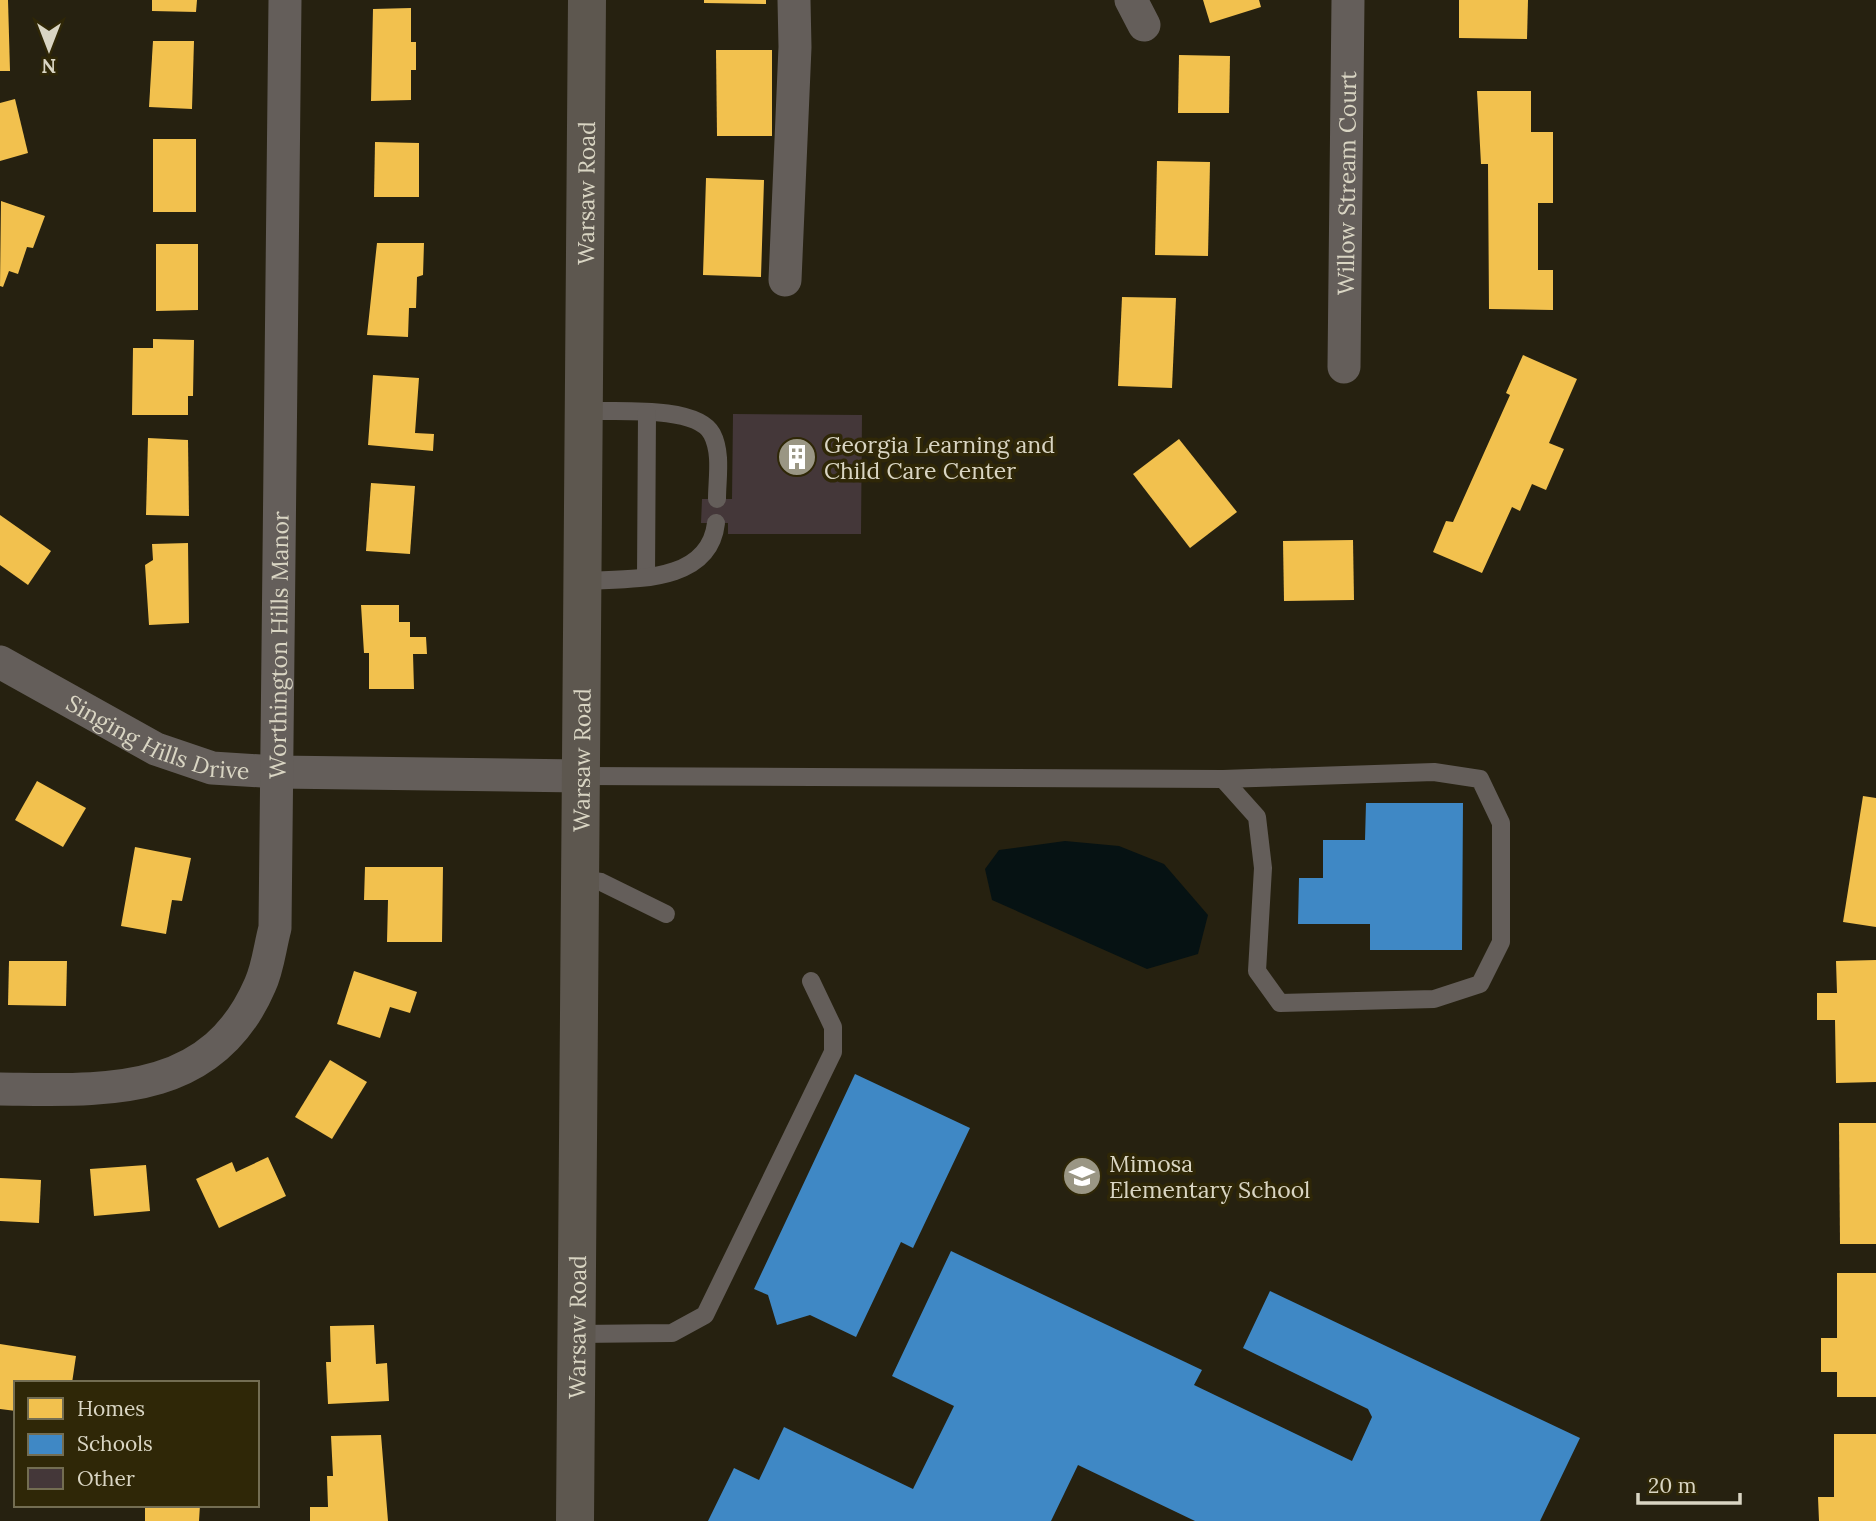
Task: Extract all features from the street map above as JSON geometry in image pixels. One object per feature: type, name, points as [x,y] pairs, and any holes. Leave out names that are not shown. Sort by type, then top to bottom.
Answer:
[{"type":"street","name":"Worthington Hills Manor","points":[[0,1088],[104,1090],[146,1083],[181,1070],[214,1048],[241,1019],[261,985],[275,928],[285,0]]},
{"type":"street","name":"Warsaw Road","points":[[575,1521],[587,0]]},
{"type":"street","points":[[785,280],[795,47],[794,0]]},
{"type":"street","name":"Willow Stream Court","points":[[1344,367],[1348,0]]},
{"type":"street","name":"Singing Hills Drive","points":[[0,662],[156,749],[212,768],[277,772],[581,776]]},
{"type":"lane","points":[[584,411],[680,415],[699,421],[712,433],[717,451],[717,499]]},
{"type":"lane","points":[[646,577],[647,413]]},
{"type":"lane","points":[[583,581],[646,577],[680,571],[701,556],[714,539],[716,523]]},
{"type":"lane","points":[[581,776],[1223,779],[1434,772],[1480,779],[1501,823],[1501,942],[1480,984],[1434,999],[1280,1003],[1257,971],[1263,868],[1257,817],[1223,779]]},
{"type":"lane","points":[[580,880],[601,882],[666,914]]},
{"type":"lane","points":[[577,1334],[672,1333],[705,1315],[833,1052],[833,1027],[811,981]]},
{"type":"shaded area","points":[[1065,841],[1119,846],[1164,864],[1208,915],[1198,954],[1147,969],[992,900],[985,869],[999,850]]},
{"type":"building: Homes","points":[[0,0],[8,0],[10,71],[0,71]]},
{"type":"building: Homes","points":[[152,0],[197,0],[196,12],[152,11]]},
{"type":"building: Homes","points":[[704,0],[766,0],[766,4],[704,3]]},
{"type":"building: Homes","points":[[1203,0],[1259,0],[1261,7],[1210,23]]},
{"type":"building: Homes","points":[[1459,0],[1528,0],[1527,39],[1459,38]]},
{"type":"building: Homes","points":[[411,8],[411,42],[416,42],[416,70],[411,70],[411,100],[371,101],[373,9]]},
{"type":"building: Homes","points":[[153,41],[194,41],[192,109],[149,107]]},
{"type":"building: Homes","points":[[716,50],[772,50],[772,136],[717,136]]},
{"type":"building: Homes","points":[[1179,55],[1230,56],[1229,113],[1178,113]]},
{"type":"building: Homes","points":[[1477,91],[1531,91],[1531,132],[1553,132],[1553,203],[1538,203],[1538,270],[1553,270],[1553,310],[1489,309],[1488,164],[1481,164]]},
{"type":"building: Homes","points":[[15,99],[28,153],[0,161],[0,103]]},
{"type":"building: Homes","points":[[153,139],[196,139],[196,212],[153,212]]},
{"type":"building: Homes","points":[[375,142],[419,143],[419,197],[374,197]]},
{"type":"building: Homes","points":[[1157,161],[1210,162],[1208,256],[1155,255]]},
{"type":"building: Homes","points":[[706,178],[764,180],[761,277],[703,275]]},
{"type":"building: Homes","points":[[1,201],[45,216],[33,248],[27,247],[18,274],[9,271],[3,287],[0,286]]},
{"type":"building: Homes","points":[[377,243],[424,243],[423,275],[417,277],[416,308],[409,308],[408,337],[367,335]]},
{"type":"building: Homes","points":[[156,244],[198,244],[198,310],[156,311]]},
{"type":"building: Homes","points":[[1122,297],[1176,298],[1172,388],[1118,386]]},
{"type":"building: Homes","points":[[153,339],[194,340],[193,396],[188,396],[188,415],[132,415],[133,348],[153,348]]},
{"type":"building: Homes","points":[[1523,355],[1577,379],[1549,443],[1564,449],[1546,490],[1532,484],[1520,511],[1512,507],[1482,573],[1433,552],[1446,521],[1453,522],[1510,395],[1506,393]]},
{"type":"building: Homes","points":[[373,375],[419,378],[415,433],[434,434],[433,451],[368,445]]},
{"type":"building: Homes","points":[[148,438],[188,440],[189,516],[146,515]]},
{"type":"building: Homes","points":[[1179,439],[1237,512],[1190,548],[1133,474]]},
{"type":"building: Homes","points":[[371,483],[415,486],[410,554],[366,551]]},
{"type":"building: Homes","points":[[0,515],[51,551],[28,585],[0,565]]},
{"type":"building: Homes","points":[[1353,540],[1354,600],[1284,601],[1283,541]]},
{"type":"building: Homes","points":[[188,543],[189,623],[149,625],[145,565],[153,560],[152,544]]},
{"type":"building: Homes","points":[[361,605],[399,605],[399,622],[410,622],[410,637],[426,637],[427,654],[413,654],[414,689],[369,689],[369,653],[364,653]]},
{"type":"building: Homes","points":[[37,781],[86,808],[63,847],[15,820]]},
{"type":"building: Homes","points":[[1863,796],[1876,798],[1876,927],[1843,922]]},
{"type":"building: Homes","points":[[135,847],[191,858],[182,901],[172,900],[166,934],[121,926]]},
{"type":"building: Homes","points":[[365,867],[443,867],[442,942],[387,942],[388,900],[364,900]]},
{"type":"building: Homes","points":[[1876,960],[1876,1082],[1836,1083],[1835,1020],[1817,1020],[1817,993],[1837,993],[1836,961]]},
{"type":"building: Homes","points":[[9,961],[67,961],[66,1006],[8,1005]]},
{"type":"building: Homes","points":[[354,971],[417,992],[410,1013],[390,1007],[380,1038],[337,1024]]},
{"type":"building: Homes","points":[[330,1060],[367,1082],[332,1139],[295,1117]]},
{"type":"building: Homes","points":[[1839,1123],[1876,1123],[1876,1244],[1840,1244]]},
{"type":"building: Homes","points":[[268,1157],[286,1196],[219,1228],[196,1179],[232,1162],[236,1172]]},
{"type":"building: Homes","points":[[146,1165],[150,1211],[94,1216],[90,1169]]},
{"type":"building: Homes","points":[[0,1178],[41,1180],[39,1223],[0,1221]]},
{"type":"building: Homes","points":[[1837,1273],[1876,1273],[1876,1397],[1837,1397],[1837,1372],[1821,1372],[1821,1338],[1837,1338]]},
{"type":"building: Homes","points":[[374,1325],[376,1364],[387,1363],[389,1401],[328,1404],[326,1362],[331,1362],[330,1326]]},
{"type":"building: Homes","points":[[0,1344],[76,1356],[72,1381],[14,1381],[14,1411],[0,1409]]},
{"type":"building: Homes","points":[[1834,1434],[1876,1434],[1876,1521],[1819,1521],[1818,1497],[1834,1497]]},
{"type":"building: Homes","points":[[381,1435],[388,1521],[310,1521],[310,1507],[328,1507],[327,1476],[333,1476],[331,1436]]},
{"type":"building: Homes","points":[[145,1507],[200,1507],[199,1521],[145,1521]]},
{"type":"building: Schools","points":[[1366,803],[1463,803],[1462,950],[1370,950],[1370,924],[1298,924],[1299,878],[1323,878],[1323,840],[1365,840]]},
{"type":"building: Schools","points":[[855,1074],[970,1128],[913,1248],[901,1242],[856,1337],[810,1315],[777,1325],[768,1295],[754,1289]]},
{"type":"building: Schools","points":[[951,1251],[1202,1370],[1194,1385],[1352,1461],[1372,1417],[1368,1409],[1243,1348],[1270,1291],[1580,1438],[1540,1521],[1195,1521],[1078,1465],[1051,1521],[708,1521],[734,1468],[759,1480],[784,1427],[913,1489],[954,1406],[892,1376]]},
{"type":"building: Other","name":"Georgia Learning and Child Care Center","points":[[733,414],[862,415],[861,534],[728,534],[728,523],[701,523],[702,499],[732,499]]},
{"type":"place","name":"Georgia Learning and Child Care Center","points":[[797,457]]},
{"type":"place","name":"Mimosa Elementary School","points":[[1082,1176]]}]
